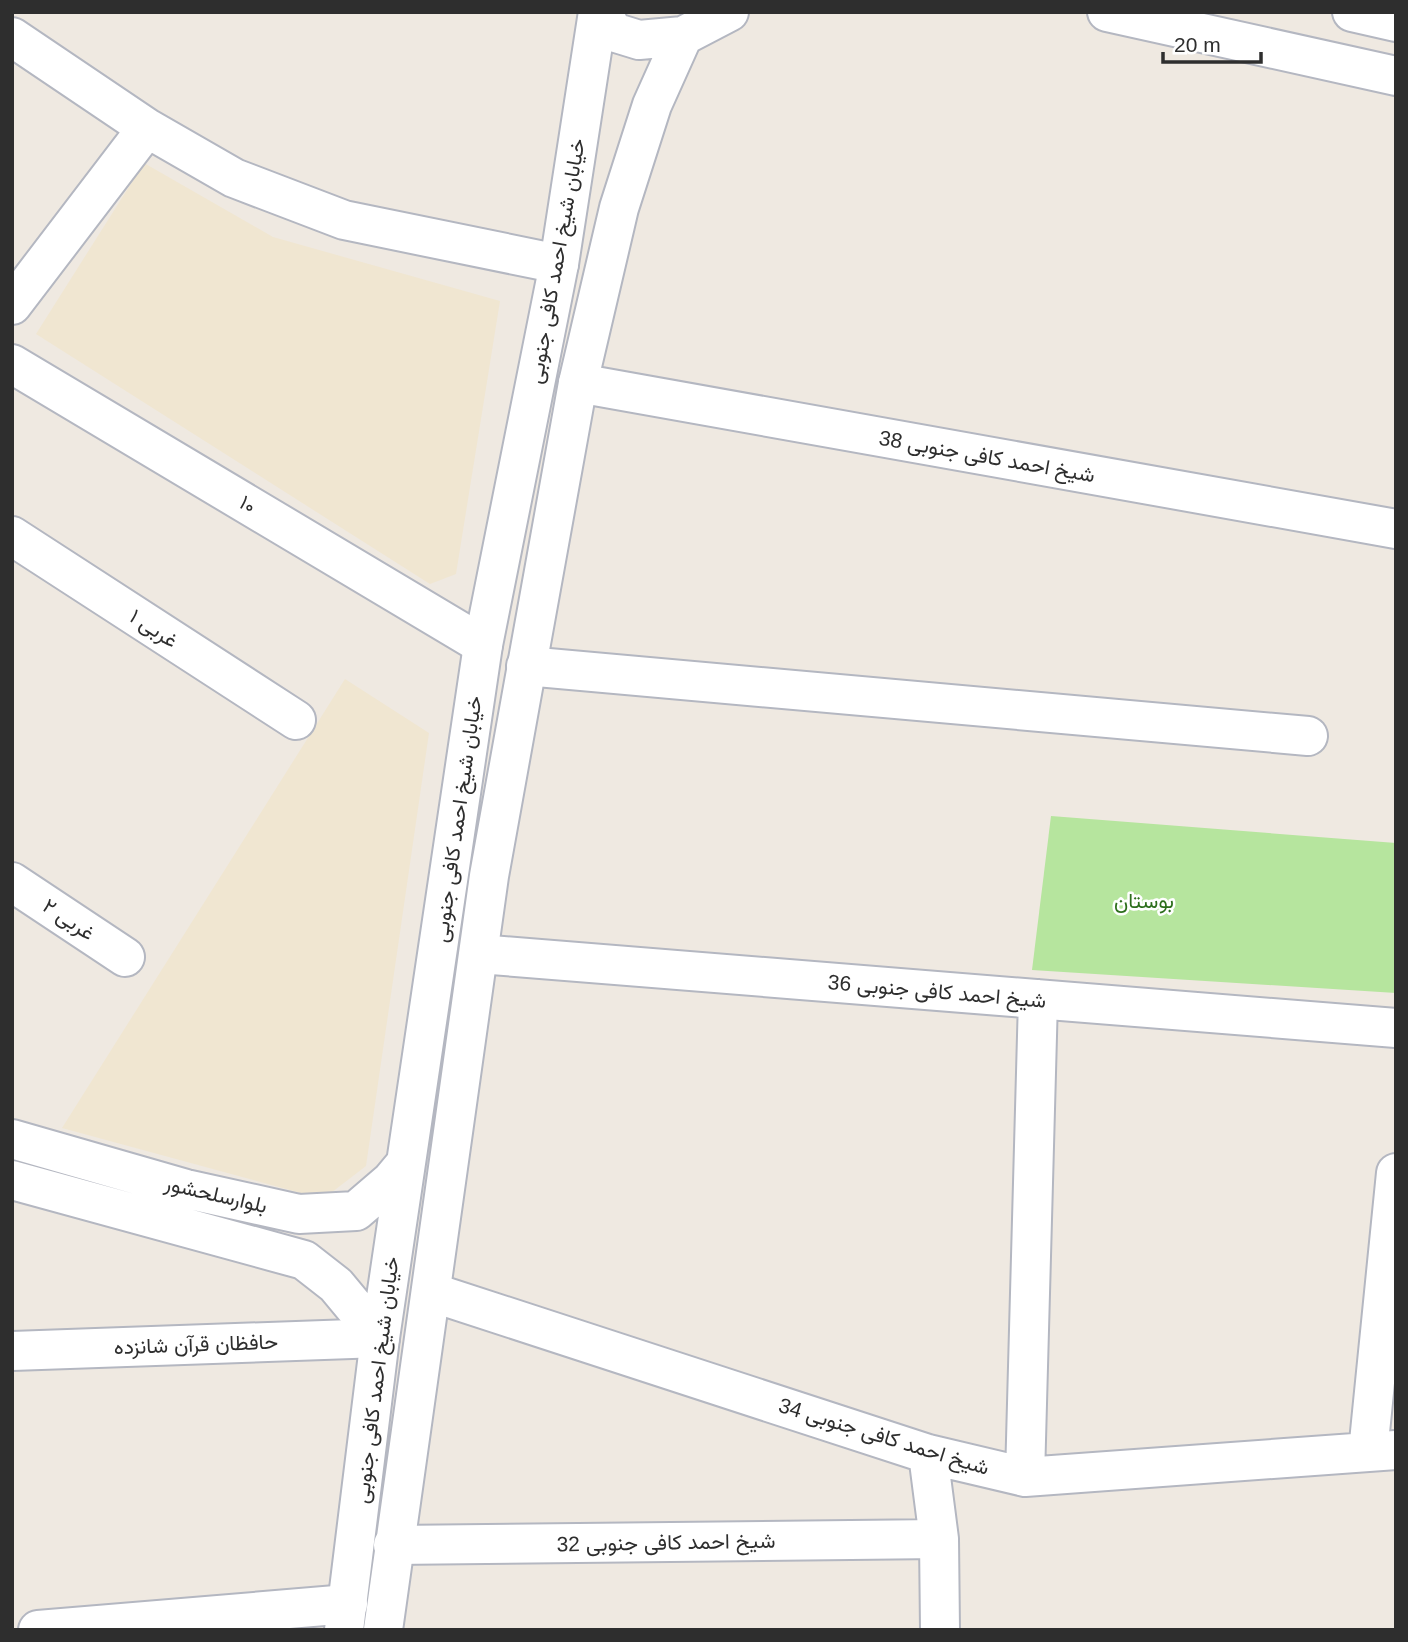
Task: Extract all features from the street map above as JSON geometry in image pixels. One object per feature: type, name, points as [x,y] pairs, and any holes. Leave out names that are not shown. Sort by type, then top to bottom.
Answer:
[{"type":"street","points":[[600,12],[613,32],[639,40],[683,36],[729,12]]},
{"type":"street","name":"خیابان شیخ احمد کافی جنوبی","points":[[346,1617],[380,1338],[483,645],[559,264],[600,12]]},
{"type":"street","points":[[1107,12],[1396,76]]},
{"type":"street","points":[[1352,12],[1396,22]]},
{"type":"street","name":"خیابان شیخ احمد کافی جنوبی","points":[[383,1630],[489,876],[578,383],[620,208],[652,105],[683,36]]},
{"type":"street","points":[[12,37],[147,128],[234,178],[344,220],[559,264]]},
{"type":"street","points":[[12,305],[147,128]]},
{"type":"street","name":"۱۰","points":[[12,363],[483,645]]},
{"type":"street","name":"شیخ احمد کافی جنوبی 38","points":[[578,383],[1396,529]]},
{"type":"street","name":"۱ غربی","points":[[12,536],[296,720]]},
{"type":"street","points":[[526,666],[1308,736]]},
{"type":"street","name":"۲ غربی","points":[[12,882],[125,957]]},
{"type":"street","name":"شیخ احمد کافی جنوبی 36","points":[[479,954],[1396,1028]]},
{"type":"street","points":[[1025,1477],[1038,999]]},
{"type":"street","name":"بلوارسلحشور","points":[[12,1139],[186,1189],[299,1214],[356,1211],[391,1181],[406,1163]]},
{"type":"street","points":[[1382,1451],[1396,1173]]},
{"type":"street","name":"بلوارسلحشور","points":[[12,1180],[304,1260],[336,1285],[380,1338]]},
{"type":"street","points":[[209,1234],[214,1194]]},
{"type":"street","name":"شیخ احمد کافی جنوبی 34","points":[[431,1292],[928,1454],[1025,1477],[1382,1451]]},
{"type":"street","name":"حافظان قرآن شانزده","points":[[12,1351],[380,1338]]},
{"type":"street","points":[[928,1454],[939,1539],[940,1630]]},
{"type":"street","name":"شیخ احمد کافی جنوبی 32","points":[[393,1545],[939,1539]]},
{"type":"street","points":[[38,1630],[346,1617]]},
{"type":"shaded area","points":[[144,163],[273,237],[500,301],[456,574],[430,584],[36,334]]},
{"type":"shaded area","points":[[345,679],[429,733],[366,1166],[323,1199],[62,1128]]},
{"type":"green space","name":"بوستان","points":[[1051,816],[1396,843],[1396,993],[1032,970]]}]
